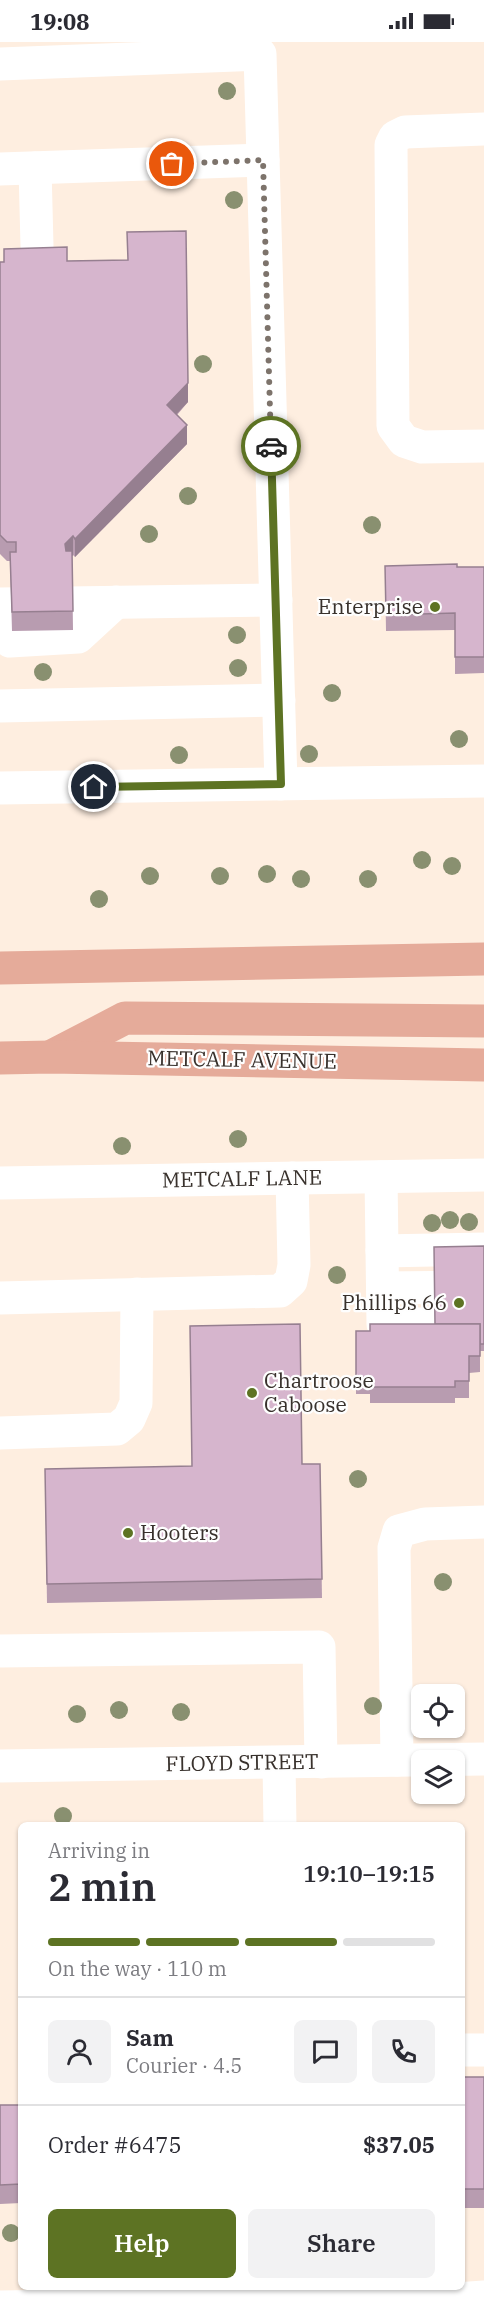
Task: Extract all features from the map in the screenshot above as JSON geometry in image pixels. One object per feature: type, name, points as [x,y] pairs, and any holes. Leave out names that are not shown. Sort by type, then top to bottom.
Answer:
[{"type":"main road","points":[[0,968],[484,959]]},
{"type":"main road","points":[[51,1057],[125,1018],[484,1021]]},
{"type":"main road","name":"METCALF AVENUE","points":[[0,1058],[484,1065]]},
{"type":"street","points":[[0,64],[260,54],[281,784]]},
{"type":"street","points":[[484,129],[405,132],[395,137],[391,145],[393,426],[404,441],[422,447],[484,446]]},
{"type":"street","points":[[0,170],[263,160]]},
{"type":"street","points":[[35,168],[37,246]]},
{"type":"street","points":[[0,604],[276,600]]},
{"type":"street","points":[[0,631],[10,641],[78,637],[116,602]]},
{"type":"street","points":[[0,706],[279,700]]},
{"type":"street","points":[[0,788],[484,781]]},
{"type":"street","name":"METCALF LANE","points":[[0,1183],[484,1175]]},
{"type":"street","points":[[381,1177],[383,1324],[484,1324]]},
{"type":"street","points":[[0,1298],[280,1291],[291,1281],[294,1265],[292,1178]]},
{"type":"street","points":[[382,1251],[484,1250]]},
{"type":"street","points":[[383,1288],[484,1287]]},
{"type":"street","points":[[0,1433],[117,1429],[129,1419],[136,1403],[137,1294]]},
{"type":"street","points":[[396,1760],[394,1548],[399,1531],[425,1524],[484,1522]]},
{"type":"street","points":[[0,1651],[319,1647],[321,1762]]},
{"type":"street","name":"FLOYD STREET","points":[[0,1766],[484,1759]]},
{"type":"street","points":[[279,1763],[280,1822]]},
{"type":"street","points":[[465,2050],[484,2050]]},
{"type":"street","points":[[0,2307],[160,2306],[285,2295],[442,2300],[484,2297]]},
{"type":"building","points":[[186,231],[188,383],[167,405],[187,425],[75,539],[73,536],[65,544],[66,551],[72,551],[73,611],[12,612],[10,552],[16,552],[16,542],[7,542],[0,535],[0,262],[4,262],[4,249],[67,247],[67,261],[128,260],[127,232]]},
{"type":"building","name":"Enterprise","points":[[457,564],[457,567],[484,567],[484,657],[455,657],[455,613],[386,615],[385,566]]},
{"type":"building","name":"Phillips 66","points":[[484,1246],[484,1344],[480,1344],[480,1324],[435,1324],[434,1247]]},
{"type":"building","points":[[300,1324],[302,1464],[320,1464],[322,1579],[47,1584],[45,1469],[192,1466],[190,1326]]},
{"type":"building","points":[[370,1324],[480,1324],[480,1356],[469,1356],[469,1381],[455,1381],[455,1387],[370,1387],[370,1377],[356,1377],[356,1331],[370,1331]]},
{"type":"building","points":[[465,2077],[484,2077],[484,2189],[465,2189]]},
{"type":"building","points":[[0,2105],[18,2105],[18,2184],[0,2185]]},
{"type":"way so far","points":[[172,164],[263,160],[271,446]]},
{"type":"place","name":"Enterprise","points":[[435,607]]},
{"type":"place","name":"Phillips 66","points":[[459,1303]]},
{"type":"place","name":"Chartroose Caboose","points":[[252,1393]]},
{"type":"place","name":"Hooters","points":[[128,1533]]},
{"type":"route","points":[[94,787],[281,784],[271,446]]}]
